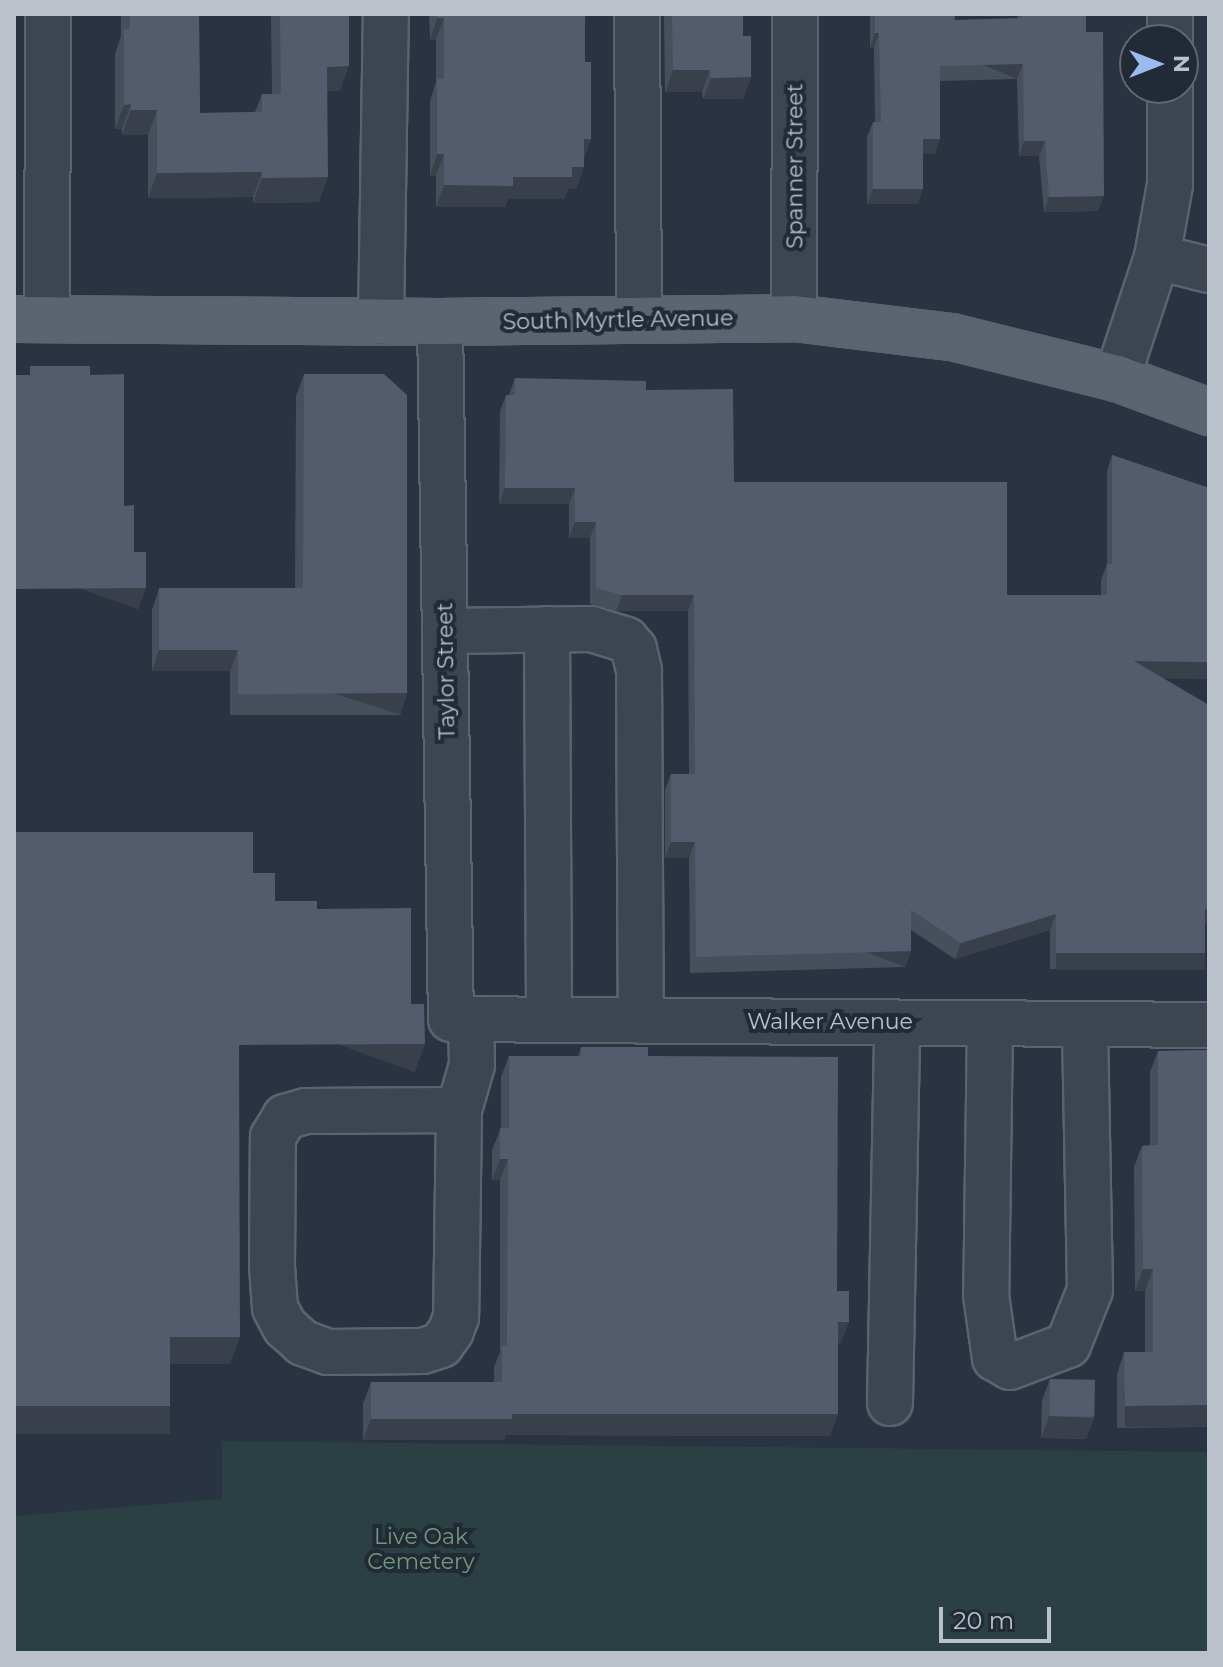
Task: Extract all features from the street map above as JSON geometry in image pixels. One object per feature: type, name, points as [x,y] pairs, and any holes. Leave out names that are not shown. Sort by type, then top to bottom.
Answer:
[{"type":"main road","name":"South Myrtle Avenue","points":[[30,319],[440,322],[794,318],[952,337],[1117,378],[1209,412]]},
{"type":"street","points":[[30,319],[48,14]]},
{"type":"street","points":[[381,322],[386,14]]},
{"type":"street","points":[[637,14],[639,319]]},
{"type":"street","name":"Spanner Street","points":[[794,318],[795,14]]},
{"type":"street","points":[[1117,378],[1157,257],[1170,185],[1170,104]]},
{"type":"street","points":[[1157,257],[1209,270]]},
{"type":"street","name":"Taylor Street","points":[[440,322],[445,631],[461,1019],[472,1065],[459,1110],[456,1317],[441,1345],[423,1351],[328,1352],[303,1343],[285,1327],[275,1308],[272,1266],[273,1137],[285,1117],[306,1111],[459,1110]]},
{"type":"street","points":[[547,629],[549,1020]]},
{"type":"street","points":[[445,631],[591,629],[612,633],[626,640],[634,649],[639,671],[641,1021]]},
{"type":"street","name":"Walker Avenue","points":[[461,1019],[1209,1025]]},
{"type":"street","points":[[890,1403],[897,1023]]},
{"type":"street","points":[[990,1023],[986,1295],[995,1358],[1010,1367],[1068,1345],[1090,1290],[1085,1024]]},
{"type":"green space","name":"Live Oak Cemetery","points":[[222,1441],[1209,1452],[1209,1653],[14,1653],[14,1516],[222,1499]]},
{"type":"building","points":[[130,14],[199,14],[200,113],[262,112],[262,94],[281,94],[280,14],[349,14],[349,66],[327,67],[328,177],[262,178],[262,172],[157,173],[157,110],[131,110],[131,104],[124,105],[124,29],[130,29]]},
{"type":"building","points":[[437,14],[585,14],[585,62],[591,62],[591,139],[584,139],[584,167],[572,167],[572,177],[513,177],[513,186],[444,185],[444,154],[437,154],[437,79],[444,79],[444,18],[437,18]]},
{"type":"building","points":[[672,14],[743,14],[743,36],[751,36],[751,77],[711,78],[710,70],[673,70]]},
{"type":"building","points":[[875,14],[954,14],[955,20],[1022,18],[1022,14],[1086,14],[1086,32],[1103,32],[1104,196],[1049,197],[1045,141],[1024,141],[1023,64],[940,66],[940,139],[923,139],[923,189],[873,189],[873,122],[881,122],[879,33],[875,33]]},
{"type":"building","points":[[30,366],[90,366],[90,375],[124,374],[124,506],[134,505],[134,552],[146,552],[146,588],[14,589],[14,375],[30,375]]},
{"type":"building","points":[[304,374],[384,374],[407,395],[407,693],[238,694],[238,650],[159,650],[159,588],[303,588]]},
{"type":"building","points":[[515,378],[646,381],[646,390],[733,389],[734,482],[1007,482],[1007,595],[1107,595],[1107,564],[1112,564],[1112,455],[1209,488],[1209,662],[1134,661],[1209,705],[1209,909],[1205,909],[1205,953],[1056,953],[1056,914],[961,943],[911,910],[911,951],[696,957],[695,842],[671,842],[671,774],[695,774],[694,595],[622,595],[596,588],[596,522],[575,522],[575,488],[505,488],[506,395],[515,395]]},
{"type":"building","points":[[14,832],[253,832],[253,873],[275,873],[275,901],[317,901],[317,909],[411,908],[411,1004],[424,1004],[425,1044],[239,1045],[240,1337],[170,1337],[170,1406],[14,1406]]},
{"type":"building","points":[[581,1047],[648,1047],[648,1056],[838,1057],[837,1291],[849,1291],[849,1322],[838,1322],[838,1414],[512,1414],[512,1419],[371,1419],[371,1382],[502,1382],[502,1346],[507,1346],[508,1159],[500,1159],[500,1128],[509,1128],[509,1056],[581,1056]]},
{"type":"building","points":[[1209,1050],[1209,1405],[1125,1406],[1124,1352],[1153,1352],[1153,1269],[1143,1269],[1142,1146],[1158,1145],[1158,1051]]},
{"type":"building","points":[[1050,1379],[1095,1380],[1094,1417],[1049,1416]]}]
